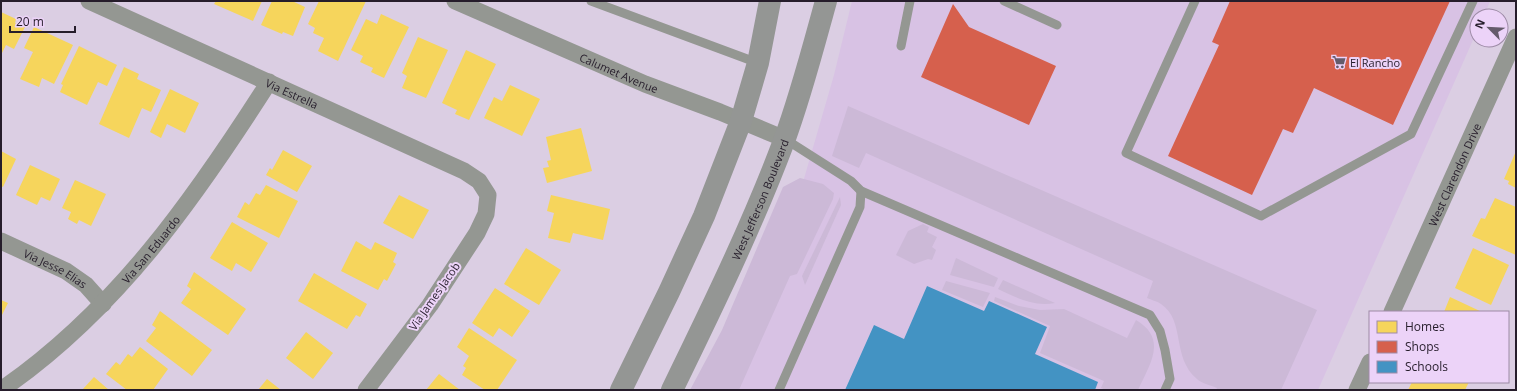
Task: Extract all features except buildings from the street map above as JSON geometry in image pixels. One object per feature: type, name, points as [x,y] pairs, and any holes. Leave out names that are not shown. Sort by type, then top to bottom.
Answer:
[{"type":"main road","points":[[621,390],[704,216],[740,121],[758,64],[770,1]]},
{"type":"main road","name":"West Jefferson Boulevard","points":[[672,390],[720,291],[785,139],[826,1]]},
{"type":"street","name":"Via Estrella","points":[[89,1],[464,171],[478,181],[488,195]]},
{"type":"street","name":"Calumet Avenue","points":[[455,1],[478,6],[645,84],[785,139]]},
{"type":"street","name":"West Clarendon Drive","points":[[1392,311],[1516,37]]},
{"type":"street","name":"Via San Eduardo","points":[[1,390],[34,368],[103,304],[160,240],[220,159],[269,82]]},
{"type":"street","name":"Via James Jacob","points":[[366,390],[430,305],[477,233],[486,214],[488,195]]},
{"type":"street","name":"Via Jesse Elias","points":[[1,241],[66,271],[86,285],[103,304]]},
{"type":"street","points":[[1357,390],[1369,364]]},
{"type":"lane","points":[[591,1],[758,64]]},
{"type":"lane","points":[[900,46],[910,1]]},
{"type":"lane","points":[[1004,1],[1057,25]]},
{"type":"lane","points":[[1195,1],[1126,153],[1261,216],[1411,134],[1473,1]]},
{"type":"lane","points":[[785,139],[851,181],[862,190],[1150,314],[1160,331],[1165,350],[1170,379],[1165,390]]},
{"type":"lane","points":[[779,390],[860,207],[862,190]]},
{"type":"shaded area","points":[[852,1],[1490,1],[1487,8],[1469,8],[1469,48],[1318,390],[708,390],[801,189],[834,75]]},
{"type":"shaded area","points":[[848,106],[1317,310],[1281,390],[1216,390],[1217,388],[1199,381],[1189,370],[1184,360],[1177,329],[1169,311],[1159,303],[1147,298],[1153,281],[866,153],[859,168],[832,156]]},
{"type":"shaded area","points":[[800,178],[823,184],[834,193],[833,199],[797,274],[790,276],[739,390],[690,390],[722,330],[783,187]]},
{"type":"shaded area","points":[[840,197],[841,205],[805,285],[802,276]]},
{"type":"shaded area","points":[[923,224],[929,227],[927,232],[937,237],[932,247],[936,250],[932,260],[928,259],[914,264],[896,255],[908,231]]},
{"type":"shaded area","points":[[956,258],[998,278],[994,287],[950,275]]},
{"type":"shaded area","points":[[1003,280],[1055,303],[1033,303],[1012,296],[998,289]]},
{"type":"shaded area","points":[[946,281],[990,293],[983,307],[942,290]]},
{"type":"shaded area","points":[[995,297],[1019,306],[1040,310],[1064,309],[1127,338],[1136,320],[1146,327],[1152,335],[1154,344],[1154,352],[1151,361],[1138,390],[1106,390],[1101,388],[1104,381],[1040,353],[1050,326],[994,301]]},
{"type":"place","name":"El Rancho","points":[[1339,62]]}]
